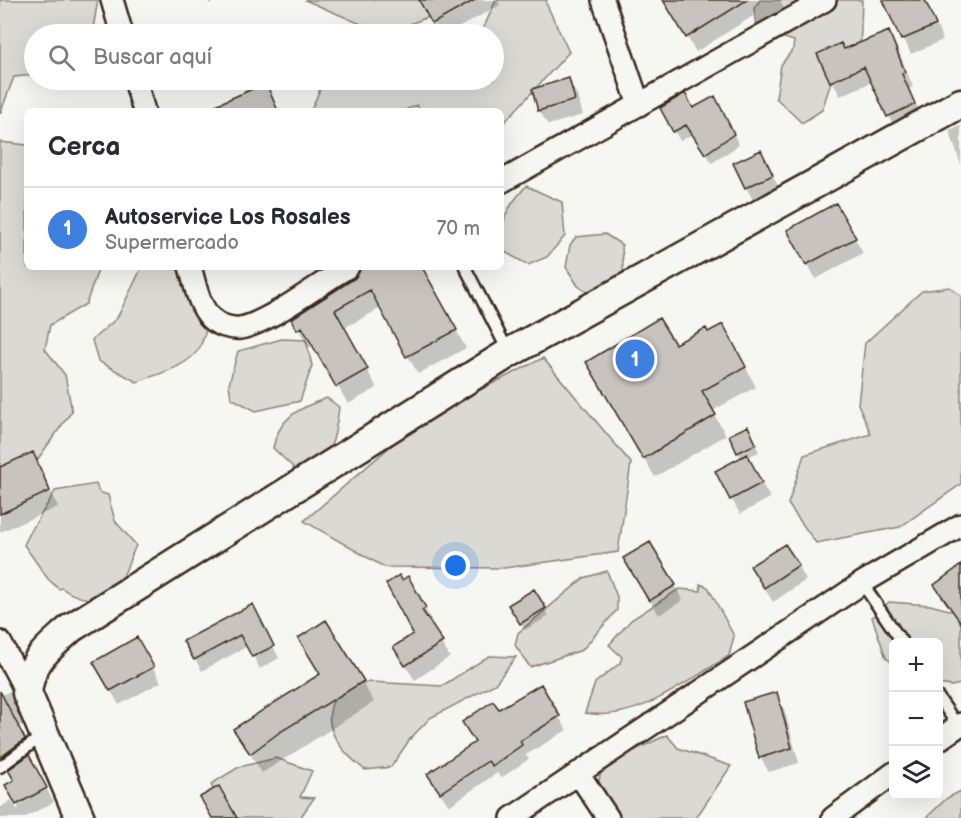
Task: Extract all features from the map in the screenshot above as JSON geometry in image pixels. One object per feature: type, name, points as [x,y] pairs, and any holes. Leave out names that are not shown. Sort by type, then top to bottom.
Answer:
[{"type":"main road","points":[[81,818],[27,693],[29,674],[36,660],[71,628],[509,353],[961,103]]},
{"type":"street","points":[[112,0],[119,24]]},
{"type":"street","points":[[603,0],[639,105]]},
{"type":"street","points":[[504,180],[825,0]]},
{"type":"street","points":[[138,90],[143,108]]},
{"type":"street","points":[[191,270],[200,300],[211,318],[223,326],[240,328],[264,318],[343,270]]},
{"type":"street","points":[[512,818],[862,583],[961,525]]},
{"type":"street","points":[[0,642],[27,693]]},
{"type":"street","points":[[943,738],[960,727]]},
{"type":"street","points":[[578,773],[608,818]]},
{"type":"street","points":[[833,818],[889,777]]},
{"type":"lane","points":[[467,270],[509,353]]},
{"type":"lane","points":[[862,583],[899,638]]},
{"type":"lane","points":[[943,703],[960,727]]},
{"type":"lane","points":[[0,767],[45,734]]},
{"type":"shaded area","points":[[0,0],[98,0],[94,24],[24,24],[24,76],[14,77],[0,114]]},
{"type":"shaded area","points":[[305,0],[447,0],[433,15],[410,24],[361,24]]},
{"type":"shaded area","points":[[496,0],[547,0],[546,3],[569,52],[504,123],[504,108],[418,108],[417,105],[410,108],[312,108],[320,90],[504,90],[504,24],[485,24]]},
{"type":"shaded area","points":[[760,0],[862,0],[860,53],[837,63],[822,110],[802,123],[776,98],[781,65],[793,49],[794,41],[775,35],[756,23],[754,8]]},
{"type":"shaded area","points":[[0,142],[24,145],[24,270],[98,270],[86,304],[50,325],[45,349],[65,375],[72,411],[35,463],[0,482]]},
{"type":"shaded area","points":[[526,186],[562,202],[565,236],[547,257],[528,265],[505,252],[505,216]]},
{"type":"shaded area","points":[[605,234],[622,245],[624,287],[603,303],[578,286],[566,267],[570,245],[576,237]]},
{"type":"shaded area","points":[[141,270],[203,270],[205,300],[213,310],[200,347],[181,365],[137,382],[98,361],[92,340],[117,318]]},
{"type":"shaded area","points":[[950,287],[961,296],[961,484],[900,527],[816,543],[788,504],[804,455],[871,434],[858,404],[865,343],[922,291]]},
{"type":"shaded area","points":[[282,339],[306,340],[312,366],[300,401],[256,411],[231,398],[229,384],[238,351]]},
{"type":"shaded area","points":[[543,358],[631,463],[618,552],[504,568],[384,567],[304,521],[421,420]]},
{"type":"shaded area","points":[[327,398],[339,407],[336,430],[330,448],[318,461],[295,469],[273,448],[276,437],[285,421],[292,415]]},
{"type":"shaded area","points":[[96,484],[99,492],[108,495],[115,521],[136,545],[115,596],[102,599],[81,597],[62,588],[59,589],[48,579],[24,545],[55,491]]},
{"type":"shaded area","points":[[607,571],[617,597],[617,610],[582,650],[530,667],[515,645],[518,633],[584,578]]},
{"type":"shaded area","points":[[700,584],[708,587],[734,636],[729,656],[678,688],[642,706],[623,712],[585,713],[595,683],[620,663],[622,657],[609,645],[631,620],[679,589],[701,591]]},
{"type":"shaded area","points":[[889,602],[930,605],[961,613],[961,684],[943,685],[943,638],[889,638],[889,660],[886,658],[872,617]]},
{"type":"shaded area","points":[[489,656],[516,657],[495,684],[430,718],[410,739],[391,767],[365,770],[344,751],[333,735],[329,717],[333,701],[342,685],[370,682],[442,686]]},
{"type":"shaded area","points":[[667,735],[678,748],[731,766],[696,818],[602,818],[596,791],[603,765]]},
{"type":"shaded area","points":[[276,758],[312,771],[300,797],[314,798],[300,818],[223,818],[211,784],[239,767]]},
{"type":"shaded area","points":[[961,791],[961,818],[926,818],[947,798]]},
{"type":"building","points":[[419,0],[475,0],[432,24]]},
{"type":"building","points":[[663,0],[747,0],[686,38]]},
{"type":"building","points":[[883,0],[925,0],[936,25],[901,40]]},
{"type":"building","points":[[889,31],[905,72],[902,74],[915,104],[887,117],[864,67],[830,82],[817,54],[841,43],[844,49]]},
{"type":"building","points":[[569,78],[575,100],[538,111],[532,89]]},
{"type":"building","points":[[250,90],[269,90],[277,108],[209,108]]},
{"type":"building","points":[[685,93],[693,108],[715,96],[734,134],[705,154],[686,125],[673,132],[660,108]]},
{"type":"building","points":[[761,150],[773,175],[745,188],[733,163]]},
{"type":"building","points":[[836,203],[856,238],[806,265],[787,230]]},
{"type":"building","points":[[359,270],[424,270],[457,330],[406,357],[370,290],[335,310],[368,369],[336,387],[302,327],[297,330],[291,319],[355,278]]},
{"type":"building","points":[[659,318],[675,344],[706,328],[708,332],[723,324],[746,367],[702,391],[716,415],[643,459],[586,362]]},
{"type":"building","points":[[748,426],[756,444],[737,453],[729,435]]},
{"type":"building","points":[[33,452],[50,491],[0,514],[0,467]]},
{"type":"building","points":[[747,454],[762,483],[730,500],[715,471]]},
{"type":"building","points":[[650,542],[676,585],[649,601],[623,558]]},
{"type":"building","points":[[785,544],[799,565],[764,588],[750,566]]},
{"type":"building","points":[[961,565],[961,623],[934,585]]},
{"type":"building","points":[[399,575],[402,580],[408,576],[426,608],[422,610],[443,642],[405,666],[393,647],[413,634],[386,584]]},
{"type":"building","points":[[534,589],[546,608],[520,624],[508,605]]},
{"type":"building","points":[[253,604],[274,646],[252,657],[240,635],[194,660],[183,641]]},
{"type":"building","points":[[326,620],[364,681],[280,732],[250,754],[233,729],[320,674],[298,638]]},
{"type":"building","points":[[137,637],[154,667],[110,691],[93,662]]},
{"type":"building","points":[[541,684],[560,716],[520,741],[522,745],[492,766],[488,761],[440,793],[427,774],[475,742],[462,722],[493,701],[499,709]]},
{"type":"building","points":[[0,691],[25,739],[1,757],[0,755]]},
{"type":"building","points":[[777,692],[792,748],[759,758],[743,702]]},
{"type":"building","points":[[29,755],[47,788],[16,805],[5,785],[14,780],[8,770]]},
{"type":"building","points":[[219,786],[237,818],[212,818],[200,797]]},
{"type":"place","name":"Autoservice Los Rosales","points":[[635,359]]}]
